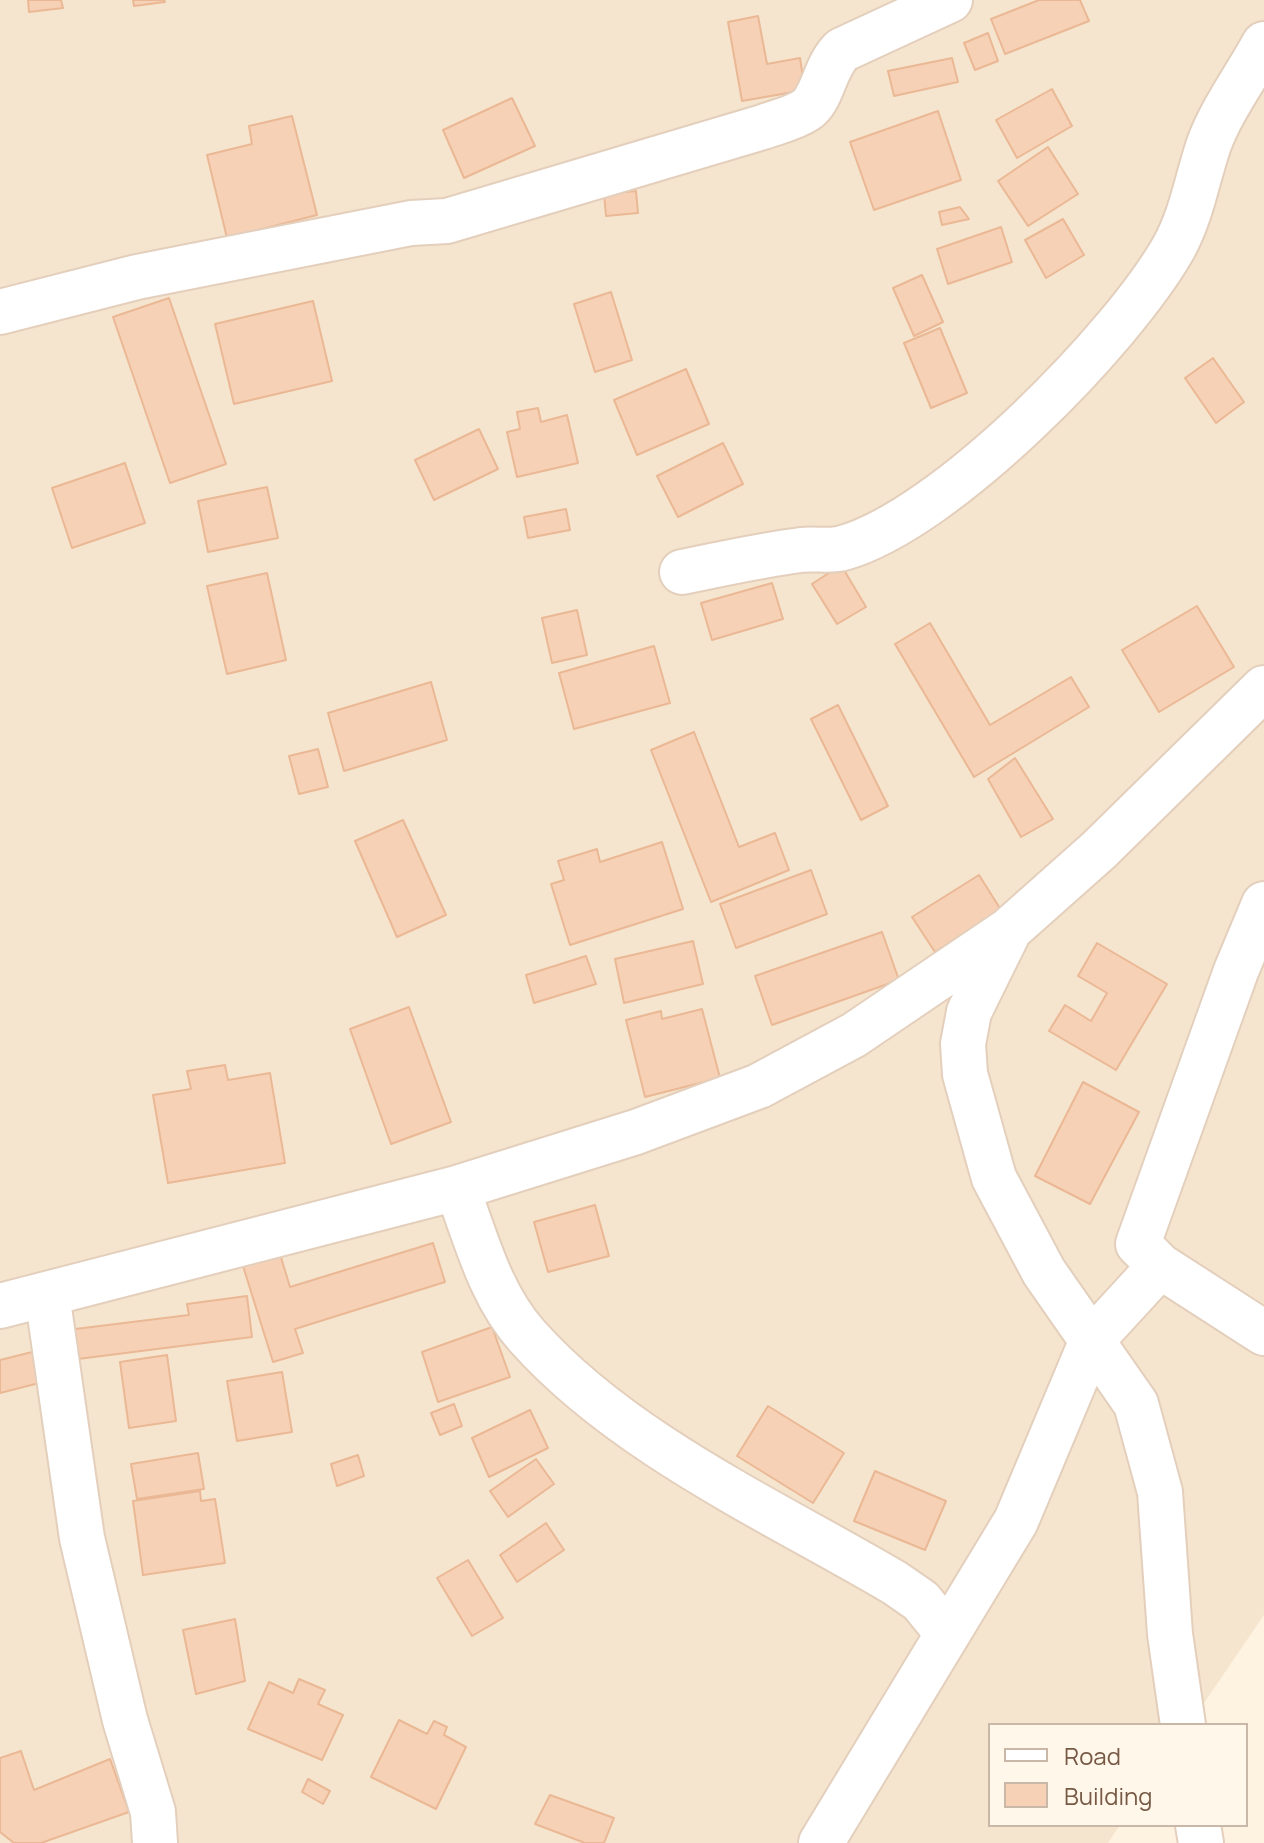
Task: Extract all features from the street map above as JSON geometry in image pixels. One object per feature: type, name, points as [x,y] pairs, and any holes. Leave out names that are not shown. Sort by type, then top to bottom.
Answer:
[{"type":"street","points":[[0,312],[137,277],[411,223],[447,221],[763,127],[805,111],[813,104],[831,60],[842,50],[950,0]]},
{"type":"street","points":[[682,572],[805,549],[841,549],[872,537],[946,492],[993,451],[1059,390],[1159,273],[1176,243],[1200,183],[1208,147],[1221,115],[1264,44]]},
{"type":"street","points":[[0,1306],[457,1188],[636,1132],[759,1086],[854,1035],[1009,930],[1099,850],[1264,688]]},
{"type":"street","points":[[1264,904],[1236,971],[1138,1244],[1160,1266],[1264,1333]]},
{"type":"street","points":[[1009,930],[969,1012],[963,1044],[965,1074],[994,1178],[1044,1272],[1136,1404],[1160,1492],[1170,1634],[1183,1723]]},
{"type":"street","points":[[457,1188],[492,1283],[526,1335],[590,1394],[612,1413],[731,1491],[921,1601],[946,1632]]},
{"type":"street","points":[[821,1843],[1016,1521],[1092,1340],[1160,1266]]},
{"type":"street","points":[[47,1294],[82,1538],[125,1720],[153,1812],[155,1843]]},
{"type":"shaded area","points":[[0,0],[1264,0],[1264,1615],[1190,1723],[988,1723],[988,1827],[1119,1827],[1108,1843],[0,1843]]},
{"type":"building","points":[[28,0],[61,0],[63,8],[29,12]]},
{"type":"building","points":[[133,0],[164,0],[165,2],[134,6]]},
{"type":"building","points":[[1039,0],[1080,0],[1089,21],[1005,54],[991,19]]},
{"type":"building","points":[[758,16],[767,64],[800,58],[805,90],[742,101],[728,22]]},
{"type":"building","points":[[988,33],[998,61],[975,70],[964,43]]},
{"type":"building","points":[[952,58],[958,82],[894,96],[888,71]]},
{"type":"building","points":[[1052,89],[1072,126],[1017,158],[996,120]]},
{"type":"building","points":[[512,98],[535,146],[464,178],[443,130]]},
{"type":"building","points":[[938,111],[961,180],[874,210],[850,142]]},
{"type":"building","points":[[292,116],[317,215],[227,238],[207,155],[252,144],[249,126]]},
{"type":"building","points":[[1048,147],[1078,194],[1028,226],[998,181]]},
{"type":"building","points":[[636,191],[638,213],[606,216],[604,194]]},
{"type":"building","points":[[960,207],[969,219],[942,225],[939,212]]},
{"type":"building","points":[[1063,219],[1084,255],[1046,278],[1025,240]]},
{"type":"building","points":[[1001,227],[1012,262],[948,284],[937,249]]},
{"type":"building","points":[[922,275],[943,322],[914,336],[893,288]]},
{"type":"building","points":[[611,292],[632,360],[595,372],[574,304]]},
{"type":"building","points":[[169,298],[226,464],[170,483],[113,317]]},
{"type":"building","points":[[313,301],[332,381],[234,404],[215,324]]},
{"type":"building","points":[[940,328],[967,393],[931,408],[904,343]]},
{"type":"building","points":[[1213,358],[1244,402],[1216,423],[1185,378]]},
{"type":"building","points":[[686,369],[709,424],[637,455],[614,400]]},
{"type":"building","points":[[538,408],[541,422],[567,415],[578,463],[517,477],[507,432],[520,429],[517,412]]},
{"type":"building","points":[[479,429],[498,469],[434,500],[415,460]]},
{"type":"building","points":[[723,443],[743,484],[678,517],[657,476]]},
{"type":"building","points":[[125,463],[145,523],[72,548],[52,488]]},
{"type":"building","points":[[267,487],[278,538],[208,552],[198,501]]},
{"type":"building","points":[[566,509],[570,530],[528,538],[524,517]]},
{"type":"building","points":[[841,565],[866,607],[837,624],[812,584]]},
{"type":"building","points":[[267,573],[286,660],[227,674],[207,586]]},
{"type":"building","points":[[772,583],[783,619],[712,640],[701,603]]},
{"type":"building","points":[[1197,606],[1234,667],[1159,712],[1122,650]]},
{"type":"building","points":[[577,610],[587,655],[552,663],[542,618]]},
{"type":"building","points":[[930,623],[990,725],[1071,677],[1089,707],[974,777],[895,644]]},
{"type":"building","points":[[654,646],[670,703],[574,729],[559,673]]},
{"type":"building","points":[[431,682],[447,740],[344,771],[328,713]]},
{"type":"building","points":[[838,705],[888,806],[861,820],[811,719]]},
{"type":"building","points":[[694,732],[739,847],[775,833],[789,870],[711,902],[651,750]]},
{"type":"building","points":[[318,749],[328,787],[299,794],[289,756]]},
{"type":"building","points":[[1015,758],[1053,819],[1021,837],[988,779]]},
{"type":"building","points":[[403,820],[446,915],[397,937],[355,841]]},
{"type":"building","points":[[662,842],[683,909],[570,945],[551,884],[564,880],[558,861],[597,849],[600,862]]},
{"type":"building","points":[[811,870],[827,914],[736,948],[720,904]]},
{"type":"building","points":[[979,875],[1001,910],[935,952],[912,917]]},
{"type":"building","points":[[882,932],[899,980],[772,1025],[755,976]]},
{"type":"building","points":[[693,941],[703,984],[624,1003],[615,959]]},
{"type":"building","points":[[1097,943],[1167,984],[1116,1070],[1049,1031],[1065,1005],[1091,1021],[1107,993],[1078,976]]},
{"type":"building","points":[[586,956],[596,984],[534,1003],[526,975]]},
{"type":"building","points":[[409,1007],[451,1122],[391,1144],[350,1029]]},
{"type":"building","points":[[702,1009],[720,1078],[645,1097],[626,1020],[661,1011],[662,1019]]},
{"type":"building","points":[[225,1065],[228,1080],[270,1073],[285,1163],[168,1183],[153,1095],[191,1089],[187,1071]]},
{"type":"building","points":[[1083,1082],[1139,1112],[1090,1204],[1035,1176]]},
{"type":"building","points":[[595,1205],[609,1256],[548,1272],[534,1222]]},
{"type":"building","points":[[433,1243],[445,1282],[295,1329],[303,1353],[273,1362],[243,1266],[280,1254],[290,1287]]},
{"type":"building","points":[[247,1296],[252,1337],[70,1360],[67,1330],[189,1315],[187,1304]]},
{"type":"building","points":[[492,1327],[510,1377],[438,1402],[422,1352]]},
{"type":"building","points":[[40,1350],[47,1381],[0,1393],[0,1360]]},
{"type":"building","points":[[167,1355],[176,1421],[129,1428],[120,1362]]},
{"type":"building","points":[[282,1372],[292,1432],[237,1441],[227,1381]]},
{"type":"building","points":[[454,1404],[462,1426],[440,1435],[431,1413]]},
{"type":"building","points":[[768,1406],[844,1453],[813,1503],[737,1456]]},
{"type":"building","points":[[530,1410],[548,1448],[489,1477],[472,1438]]},
{"type":"building","points":[[198,1453],[204,1489],[137,1499],[131,1464]]},
{"type":"building","points":[[358,1455],[364,1476],[337,1486],[331,1464]]},
{"type":"building","points":[[536,1459],[554,1484],[508,1517],[490,1491]]},
{"type":"building","points":[[875,1471],[946,1501],[925,1550],[854,1521]]},
{"type":"building","points":[[200,1491],[201,1501],[215,1499],[225,1563],[143,1575],[133,1501]]},
{"type":"building","points":[[546,1523],[564,1550],[517,1582],[500,1555]]},
{"type":"building","points":[[468,1560],[503,1618],[472,1636],[437,1578]]},
{"type":"building","points":[[235,1619],[245,1681],[196,1694],[183,1630]]},
{"type":"building","points":[[299,1679],[325,1690],[318,1704],[343,1715],[322,1760],[248,1729],[269,1682],[293,1693]]},
{"type":"building","points":[[399,1720],[427,1734],[434,1721],[447,1727],[444,1735],[466,1747],[436,1809],[371,1777]]},
{"type":"building","points":[[21,1751],[34,1790],[110,1759],[129,1812],[41,1843],[14,1843],[0,1832],[0,1758]]},
{"type":"building","points":[[308,1779],[330,1791],[323,1804],[302,1792]]},
{"type":"building","points":[[550,1795],[614,1818],[604,1843],[585,1843],[535,1824]]}]
